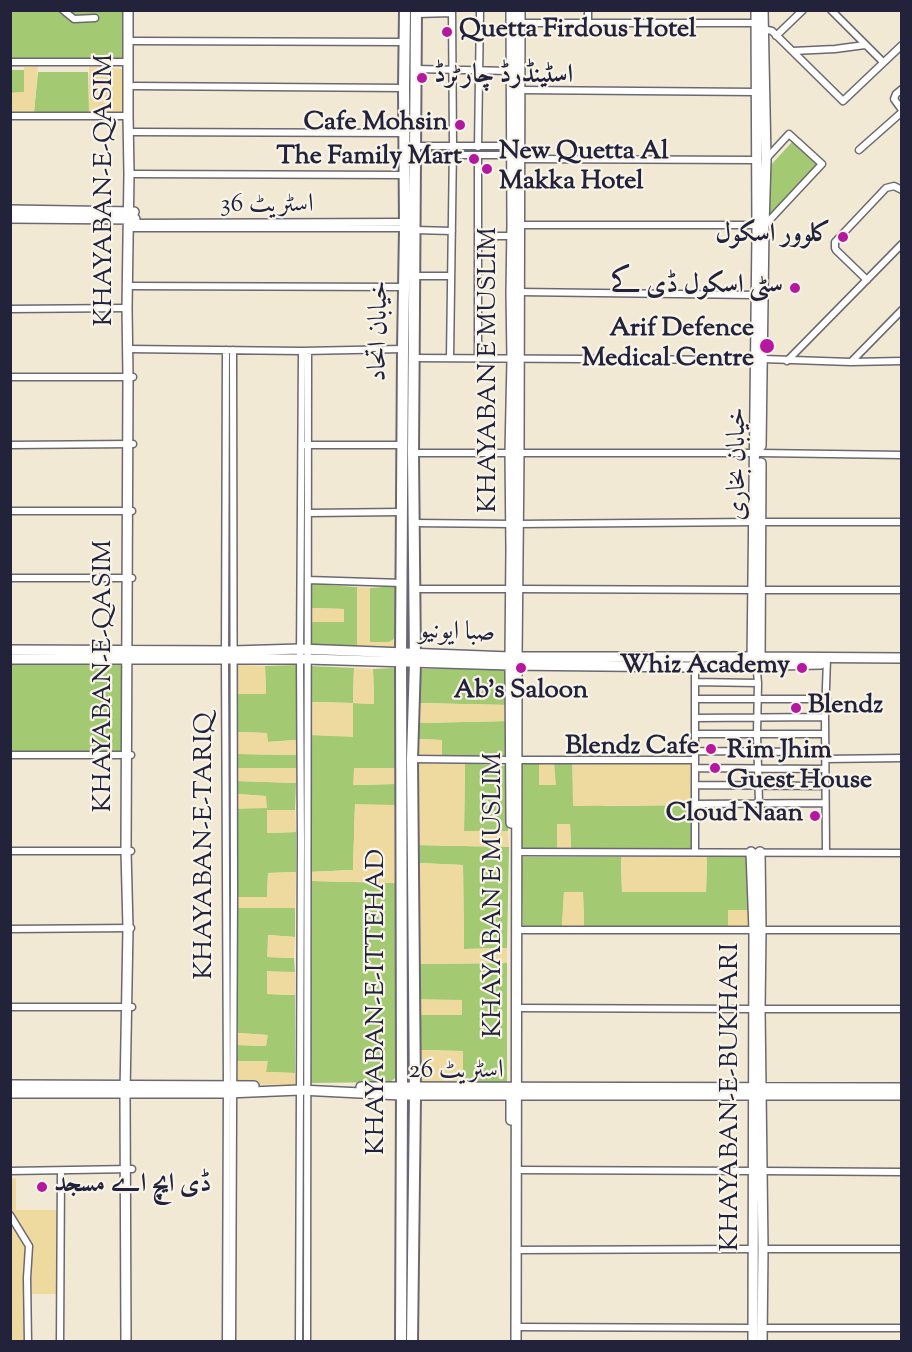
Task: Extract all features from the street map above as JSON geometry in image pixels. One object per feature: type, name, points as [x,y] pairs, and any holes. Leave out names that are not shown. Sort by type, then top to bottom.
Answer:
[{"type":"main road","name":"خیابان اتحاد","points":[[410,151],[405,133],[404,88],[412,12]]},
{"type":"main road","name":"خیابان اتحاد","points":[[402,657],[403,350],[408,227],[404,176],[410,151],[415,69],[410,42]]},
{"type":"main road","points":[[410,151],[408,227],[414,276],[414,523]]},
{"type":"main road","name":"KHAYABAN-E-ITTEHAD","points":[[412,1341],[415,1091],[412,759],[415,657],[414,523]]},
{"type":"main road","name":"KHAYABAN-E-ITTEHAD","points":[[401,1341],[402,657]]},
{"type":"street","points":[[63,10],[74,19],[95,18]]},
{"type":"street","name":"KHAYABAN-E-QASIM","points":[[128,10],[128,116],[132,220]]},
{"type":"street","name":"KHAYABAN-E-QASIM","points":[[132,1341],[128,1089],[130,286],[134,174],[134,10]]},
{"type":"street","points":[[478,147],[480,10]]},
{"type":"street","name":"KHAYABAN E MUSLIM","points":[[512,10],[512,70],[516,109],[515,153],[519,225],[515,266],[516,359]]},
{"type":"street","name":"KHAYABAN E MUSLIM","points":[[515,153],[516,109],[520,90],[520,10]]},
{"type":"street","points":[[588,10],[588,23]]},
{"type":"street","name":"خیابان بخاری","points":[[756,10],[760,26],[761,159],[757,453]]},
{"type":"street","name":"خیابان بخاری","points":[[761,159],[756,92],[763,10]]},
{"type":"street","points":[[776,36],[802,10]]},
{"type":"street","points":[[831,10],[883,62]]},
{"type":"street","points":[[412,12],[452,12],[453,155],[450,358]]},
{"type":"street","points":[[519,22],[760,26],[772,31],[843,101],[902,45]]},
{"type":"street","points":[[134,41],[410,42]]},
{"type":"street","points":[[793,51],[865,45]]},
{"type":"street","points":[[10,62],[128,63]]},
{"type":"street","points":[[415,69],[512,70]]},
{"type":"street","points":[[134,86],[404,88]]},
{"type":"street","points":[[859,150],[902,111],[894,99],[902,89]]},
{"type":"street","points":[[520,90],[756,92]]},
{"type":"street","points":[[10,116],[128,116]]},
{"type":"street","points":[[133,132],[405,133]]},
{"type":"street","points":[[410,151],[453,155],[515,153],[761,159],[789,134],[822,164],[760,226],[519,225]]},
{"type":"street","points":[[410,151],[453,146],[478,147],[515,153]]},
{"type":"street","points":[[478,155],[478,359]]},
{"type":"street","points":[[134,174],[404,176]]},
{"type":"street","points":[[867,280],[836,250],[835,242],[886,188],[894,186],[902,190]]},
{"type":"street","name":"KHAYABAN E MUSLIM","points":[[510,1341],[515,1250],[516,1170],[513,1042],[513,661],[515,410],[519,292],[512,236],[516,187]]},
{"type":"street","name":"اسٹریٹ 36","points":[[10,210],[132,220]]},
{"type":"street","name":"اسٹریٹ 36","points":[[10,218],[408,227],[452,231]]},
{"type":"street","name":"خیابان بخاری","points":[[759,329],[756,295],[760,226]]},
{"type":"street","points":[[478,236],[512,236]]},
{"type":"street","points":[[787,361],[902,244]]},
{"type":"street","points":[[414,276],[451,276]]},
{"type":"street","points":[[130,286],[404,287]]},
{"type":"street","name":"KHAYABAN-E-QASIM","points":[[130,286],[127,308],[131,349]]},
{"type":"street","points":[[519,292],[756,295]]},
{"type":"street","points":[[10,309],[127,308]]},
{"type":"street","points":[[851,362],[902,310]]},
{"type":"street","points":[[131,349],[403,350]]},
{"type":"street","name":"KHAYABAN-E-TARIQ","points":[[230,350],[229,1285],[232,1341]]},
{"type":"street","points":[[299,1341],[303,1088],[305,351]]},
{"type":"street","points":[[414,358],[902,361]]},
{"type":"street","points":[[10,377],[130,377]]},
{"type":"street","points":[[10,445],[130,444]]},
{"type":"street","points":[[304,446],[403,445]]},
{"type":"street","points":[[413,453],[902,455]]},
{"type":"street","points":[[757,453],[756,663],[759,803]]},
{"type":"street","points":[[304,474],[308,513],[308,580],[304,654]]},
{"type":"street","points":[[10,511],[130,511]]},
{"type":"street","points":[[308,513],[402,512]]},
{"type":"street","points":[[414,523],[902,522]]},
{"type":"street","points":[[10,578],[130,578]]},
{"type":"street","points":[[308,580],[402,583]]},
{"type":"street","points":[[414,589],[902,590]]},
{"type":"street","name":"صبا ایونیو","points":[[10,650],[129,655]]},
{"type":"street","name":"صبا ایونیو","points":[[10,659],[129,655],[304,654],[694,667],[902,658]]},
{"type":"street","name":"صبا ایونیو","points":[[513,661],[756,663]]},
{"type":"street","points":[[826,852],[827,661]]},
{"type":"street","name":"صبا ایونیو","points":[[827,661],[902,664]]},
{"type":"street","points":[[694,667],[695,852]]},
{"type":"street","points":[[695,682],[758,683]]},
{"type":"street","points":[[695,699],[826,699]]},
{"type":"street","points":[[695,718],[825,717]]},
{"type":"street","points":[[695,734],[825,734]]},
{"type":"street","points":[[695,752],[902,758]]},
{"type":"street","points":[[10,755],[129,755]]},
{"type":"street","points":[[412,759],[695,760]]},
{"type":"street","points":[[695,768],[825,769]]},
{"type":"street","points":[[695,785],[825,786]]},
{"type":"street","points":[[695,804],[825,803]]},
{"type":"street","name":"KHAYABAN E MUSLIM","points":[[513,1042],[516,1008],[514,958],[517,930],[514,899],[517,852],[514,812]]},
{"type":"street","points":[[10,851],[129,851]]},
{"type":"street","points":[[517,852],[902,853]]},
{"type":"street","name":"KHAYABAN-E-BUKHARI","points":[[753,1341],[757,1328],[758,1249],[758,930],[755,852]]},
{"type":"street","points":[[10,928],[130,928]]},
{"type":"street","points":[[517,930],[902,930]]},
{"type":"street","points":[[10,1007],[129,1007]]},
{"type":"street","points":[[516,1008],[902,1009]]},
{"type":"street","name":"اسٹریٹ 26","points":[[10,1085],[128,1089],[303,1088],[402,1091],[758,1092],[902,1095]]},
{"type":"street","points":[[303,1088],[306,1341]]},
{"type":"street","name":"اسٹریٹ 26","points":[[758,1092],[902,1088]]},
{"type":"street","name":"اسٹریٹ 26","points":[[10,1093],[128,1089]]},
{"type":"street","name":"KHAYABAN E MUSLIM","points":[[514,1091],[513,1287],[516,1341]]},
{"type":"street","points":[[10,1171],[129,1169]]},
{"type":"street","name":"KHAYABAN-E-QASIM","points":[[126,1341],[129,1169]]},
{"type":"street","points":[[516,1170],[902,1172]]},
{"type":"street","points":[[60,1341],[61,1171]]},
{"type":"street","points":[[10,1215],[29,1246],[28,1341]]},
{"type":"street","points":[[515,1250],[902,1249]]},
{"type":"street","name":"KHAYABAN-E-TARIQ","points":[[226,1341],[229,1285]]},
{"type":"street","points":[[299,1290],[303,1294],[307,1289]]},
{"type":"street","points":[[299,1303],[303,1301],[307,1304]]},
{"type":"street","points":[[516,1327],[902,1328]]},
{"type":"street","name":"KHAYABAN-E-BUKHARI","points":[[757,1328],[762,1341]]},
{"type":"green space","points":[[10,11],[124,11],[123,59],[11,60]]},
{"type":"green space","points":[[10,70],[24,70],[24,92],[11,93]]},
{"type":"green space","points":[[38,72],[88,72],[89,113],[34,112]]},
{"type":"green space","points":[[792,142],[818,165],[769,216],[768,168]]},
{"type":"green space","points":[[311,584],[357,587],[357,649],[310,647],[311,622],[344,621],[344,609],[312,608]]},
{"type":"green space","points":[[395,586],[396,635],[389,642],[370,642],[370,588]]},
{"type":"green space","points":[[11,664],[123,665],[124,753],[11,753]]},
{"type":"green space","points":[[296,665],[296,740],[268,742],[266,733],[237,732],[238,694],[266,694],[265,666]]},
{"type":"green space","points":[[312,666],[354,668],[353,703],[310,702]]},
{"type":"green space","points":[[501,668],[507,672],[507,705],[417,703],[418,676],[422,669]]},
{"type":"green space","points":[[373,669],[396,669],[398,672],[396,768],[355,768],[354,785],[395,784],[396,805],[355,805],[353,870],[309,872],[310,735],[353,736],[353,703],[374,704]]},
{"type":"green space","points":[[507,721],[508,756],[442,756],[442,740],[416,739],[418,723]]},
{"type":"green space","points":[[238,754],[297,755],[296,768],[238,768]]},
{"type":"green space","points":[[521,762],[539,762],[539,784],[555,785],[554,763],[572,762],[604,806],[691,805],[692,850],[571,849],[570,824],[557,824],[557,849],[520,849]]},
{"type":"green space","points":[[465,763],[507,766],[508,831],[464,831]]},
{"type":"green space","points":[[238,781],[296,783],[295,810],[267,810],[267,833],[296,832],[296,872],[268,873],[267,898],[237,897],[237,807],[265,796],[237,794]]},
{"type":"green space","points":[[417,845],[509,847],[507,948],[464,949],[463,865],[418,863]]},
{"type":"green space","points":[[749,855],[751,910],[728,927],[584,926],[583,892],[564,893],[562,926],[523,927],[521,857],[621,857],[622,892],[706,892],[707,856]]},
{"type":"green space","points":[[312,881],[398,883],[395,1078],[390,1082],[311,1083]]},
{"type":"green space","points":[[236,908],[295,908],[295,937],[268,935],[268,957],[294,958],[295,972],[268,972],[267,994],[295,995],[295,1073],[266,1072],[267,1061],[236,1061],[237,1045],[266,1046],[267,1035],[238,1033]]},
{"type":"green space","points":[[507,963],[507,1084],[463,1082],[463,1051],[418,1050],[417,1015],[462,1015],[418,999],[417,964]]},
{"type":"sand","points":[[38,66],[34,112],[11,113],[11,93],[24,92],[24,67]]},
{"type":"sand","points":[[89,67],[126,69],[126,114],[89,113]]},
{"type":"sand","points":[[395,586],[399,586],[399,649],[357,649],[357,587],[370,588],[370,642],[389,642],[396,635]]},
{"type":"sand","points":[[312,608],[344,609],[344,622],[311,622]]},
{"type":"sand","points":[[237,665],[265,666],[266,694],[238,694]]},
{"type":"sand","points":[[354,668],[373,669],[374,704],[353,703]]},
{"type":"sand","points":[[310,702],[353,703],[353,737],[310,735]]},
{"type":"sand","points":[[417,703],[507,705],[507,721],[418,723]]},
{"type":"sand","points":[[237,732],[267,733],[268,742],[296,740],[297,755],[238,754]]},
{"type":"sand","points":[[416,739],[442,740],[442,756],[418,757]]},
{"type":"sand","points":[[418,761],[465,763],[464,831],[508,831],[509,847],[417,845]]},
{"type":"sand","points":[[539,762],[554,763],[556,785],[539,785]]},
{"type":"sand","points":[[572,762],[690,762],[691,805],[573,806]]},
{"type":"sand","points":[[238,768],[296,768],[296,783],[238,781]]},
{"type":"sand","points":[[354,768],[396,768],[395,784],[353,785]]},
{"type":"sand","points":[[237,794],[266,796],[267,808],[237,809]]},
{"type":"sand","points":[[355,804],[396,805],[398,883],[312,881],[309,872],[353,870]]},
{"type":"sand","points":[[267,810],[295,810],[296,832],[267,833]]},
{"type":"sand","points":[[557,824],[570,824],[571,849],[557,849]]},
{"type":"sand","points":[[707,856],[706,892],[622,892],[621,857]]},
{"type":"sand","points":[[418,863],[463,865],[464,949],[507,948],[507,963],[417,964]]},
{"type":"sand","points":[[296,872],[295,908],[236,908],[237,897],[267,897],[268,873]]},
{"type":"sand","points":[[564,892],[583,892],[584,926],[562,926]]},
{"type":"sand","points":[[728,910],[751,910],[751,928],[728,927]]},
{"type":"sand","points":[[268,935],[295,937],[294,958],[267,957]]},
{"type":"sand","points":[[267,971],[295,972],[295,995],[267,994]]},
{"type":"sand","points":[[418,999],[462,1000],[462,1015],[417,1015]]},
{"type":"sand","points":[[238,1033],[268,1035],[266,1046],[237,1045]]},
{"type":"sand","points":[[418,1050],[463,1051],[463,1082],[418,1083]]},
{"type":"sand","points":[[236,1061],[268,1061],[266,1072],[295,1073],[296,1085],[234,1084]]},
{"type":"sand","points":[[10,1178],[16,1178],[16,1210],[57,1210],[57,1294],[25,1294],[26,1341],[11,1342]]},
{"type":"place","name":"Quetta Firdous Hotel","points":[[447,32]]},
{"type":"place","name":"اسٹینڈرڈ چارٹرڈ","points":[[422,78]]},
{"type":"place","name":"Cafe Mohsin","points":[[460,125]]},
{"type":"place","name":"The Family Mart","points":[[474,159]]},
{"type":"place","name":"New Quetta Al Makka Hotel","points":[[487,169]]},
{"type":"place","name":"کلوور اسکول","points":[[843,237]]},
{"type":"place","name":"سٹی اسکول ڈی کے","points":[[795,288]]},
{"type":"place","name":"Arif Defence Medical Centre","points":[[767,346]]},
{"type":"place","name":"Ab's Saloon","points":[[521,668]]},
{"type":"place","name":"Whiz Academy","points":[[802,668]]},
{"type":"place","name":"Blendz","points":[[796,708]]},
{"type":"place","name":"Blendz Cafe","points":[[711,749]]},
{"type":"place","name":"Rim Jhim Guest House","points":[[715,768]]},
{"type":"place","name":"Cloud Naan","points":[[815,816]]},
{"type":"place","name":"ڈی ایچ اے مسجد","points":[[42,1187]]}]
